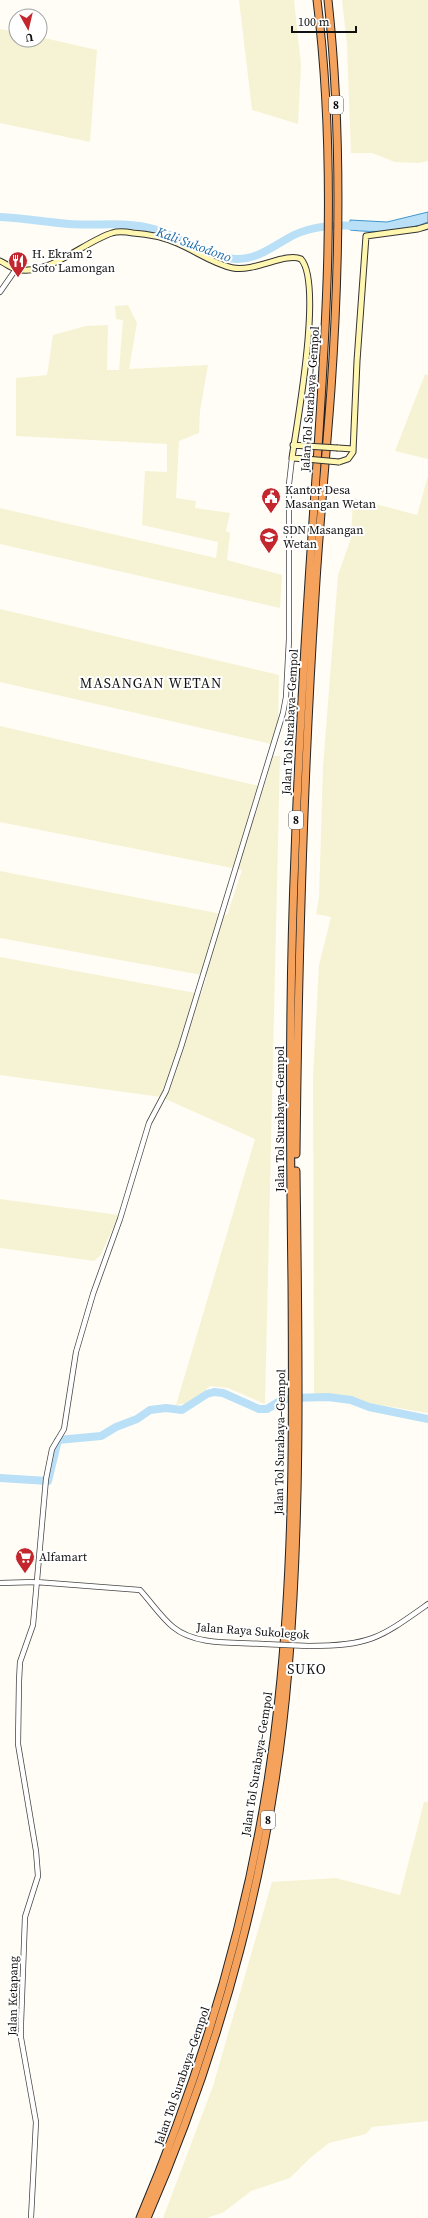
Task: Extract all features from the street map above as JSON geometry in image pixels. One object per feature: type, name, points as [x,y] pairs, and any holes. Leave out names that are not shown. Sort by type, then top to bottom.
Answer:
[{"type":"highway","name":"Jalan Tol Surabaya–Gempol","points":[[295,1389],[292,1025],[294,867],[300,721],[330,251],[326,91],[317,0]]},
{"type":"highway","name":"Jalan Tol Surabaya–Gempol","points":[[147,2218],[187,2120],[215,2034],[237,1958],[257,1873],[269,1813],[289,1657],[296,1545],[296,1162],[301,894],[315,597],[331,388],[338,251],[336,100],[328,0]]},
{"type":"highway","name":"Jalan Tol Surabaya–Gempol","points":[[140,2218],[165,2161],[195,2075],[223,1987],[244,1900],[264,1805],[279,1702],[286,1620],[295,1405]]},
{"type":"main road","points":[[0,261],[16,269],[48,265],[112,233],[126,232],[158,236],[177,243],[218,264],[233,268],[256,268],[290,256],[296,257],[304,263],[308,281],[309,344],[292,458],[340,462],[350,456],[353,449],[357,360],[366,236],[418,230],[428,226]]},
{"type":"main road","points":[[294,445],[353,449]]},
{"type":"street","points":[[0,292],[16,269]]},
{"type":"street","name":"Jalan Ketapang","points":[[31,2218],[36,2128],[34,2103],[21,2038],[21,2022],[25,1917],[38,1876],[36,1851],[18,1744],[19,1681],[20,1662],[33,1625],[46,1479],[52,1449],[64,1429],[76,1352],[86,1317],[120,1219],[149,1124],[166,1091],[181,1047],[286,697],[289,639],[289,484],[292,458]]},
{"type":"street","name":"Jalan Raya Sukolegok","points":[[0,1584],[36,1582],[140,1590],[172,1626],[183,1634],[196,1639],[263,1644],[341,1646],[373,1639],[390,1631],[428,1604]]},
{"type":"shaded area","points":[[239,0],[294,0],[301,65],[298,124],[252,110]]},
{"type":"shaded area","points":[[342,0],[428,0],[428,161],[418,163],[395,162],[372,153],[351,153],[347,44]]},
{"type":"shaded area","points":[[0,29],[8,30],[8,48],[48,48],[48,39],[97,50],[90,142],[0,123]]},
{"type":"shaded area","points":[[128,305],[137,323],[129,369],[208,365],[200,411],[199,433],[179,441],[176,498],[196,501],[195,508],[230,513],[226,531],[230,533],[227,560],[282,575],[280,608],[0,544],[0,508],[216,558],[218,542],[142,525],[145,471],[167,472],[167,444],[16,436],[16,378],[47,375],[53,335],[86,326],[108,325],[107,370],[119,370],[123,320],[116,319],[115,306]]},
{"type":"shaded area","points":[[425,374],[428,375],[428,459],[395,451]]},
{"type":"shaded area","points":[[428,476],[428,1413],[314,1394],[313,1077],[319,965],[331,917],[316,914],[319,898],[323,766],[338,575],[351,538],[353,498],[417,515]]},
{"type":"shaded area","points":[[0,609],[279,675],[278,723],[271,744],[0,682]]},
{"type":"shaded area","points":[[0,726],[264,787],[273,756],[280,756],[265,1404],[228,1388],[210,1386],[193,1402],[176,1405],[255,1139],[161,1097],[0,1075],[0,957],[201,994],[207,976],[0,938],[0,871],[227,915],[242,870],[0,822]]},
{"type":"shaded area","points":[[0,1199],[119,1215],[100,1256],[94,1261],[0,1248]]},
{"type":"shaded area","points":[[424,1802],[428,1802],[428,2121],[372,2127],[366,2134],[329,2143],[310,2158],[290,2178],[251,2191],[224,2212],[207,2218],[163,2218],[213,2086],[272,1882],[336,1878],[400,1895]]},
{"type":"water","points":[[428,212],[428,222],[410,228],[390,231],[350,230],[350,220],[387,222]]},
{"type":"waterway","name":"Kali Sukodono","points":[[0,217],[69,224],[133,225],[154,229],[215,255],[236,259],[252,257],[294,235],[310,229],[318,227],[360,226]]},
{"type":"waterway","points":[[0,1478],[48,1481],[58,1440],[101,1436],[116,1427],[137,1419],[150,1410],[166,1408],[182,1410],[207,1394],[214,1392],[223,1393],[259,1409],[267,1409],[280,1401],[291,1398],[328,1397],[351,1400],[369,1407],[428,1419]]},
{"type":"place","name":"H. Ekram 2 Soto Lamongan","points":[[18,278]]},
{"type":"place","name":"Kantor Desa Masangan Wetan","points":[[271,514]]},
{"type":"place","name":"SDN Masangan Wetan","points":[[269,554]]},
{"type":"place","name":"Alfamart","points":[[25,1574]]},
{"type":"district","name":"MASANGAN WETAN","points":[[151,683]]},
{"type":"district","name":"SUKO","points":[[307,1669]]}]
